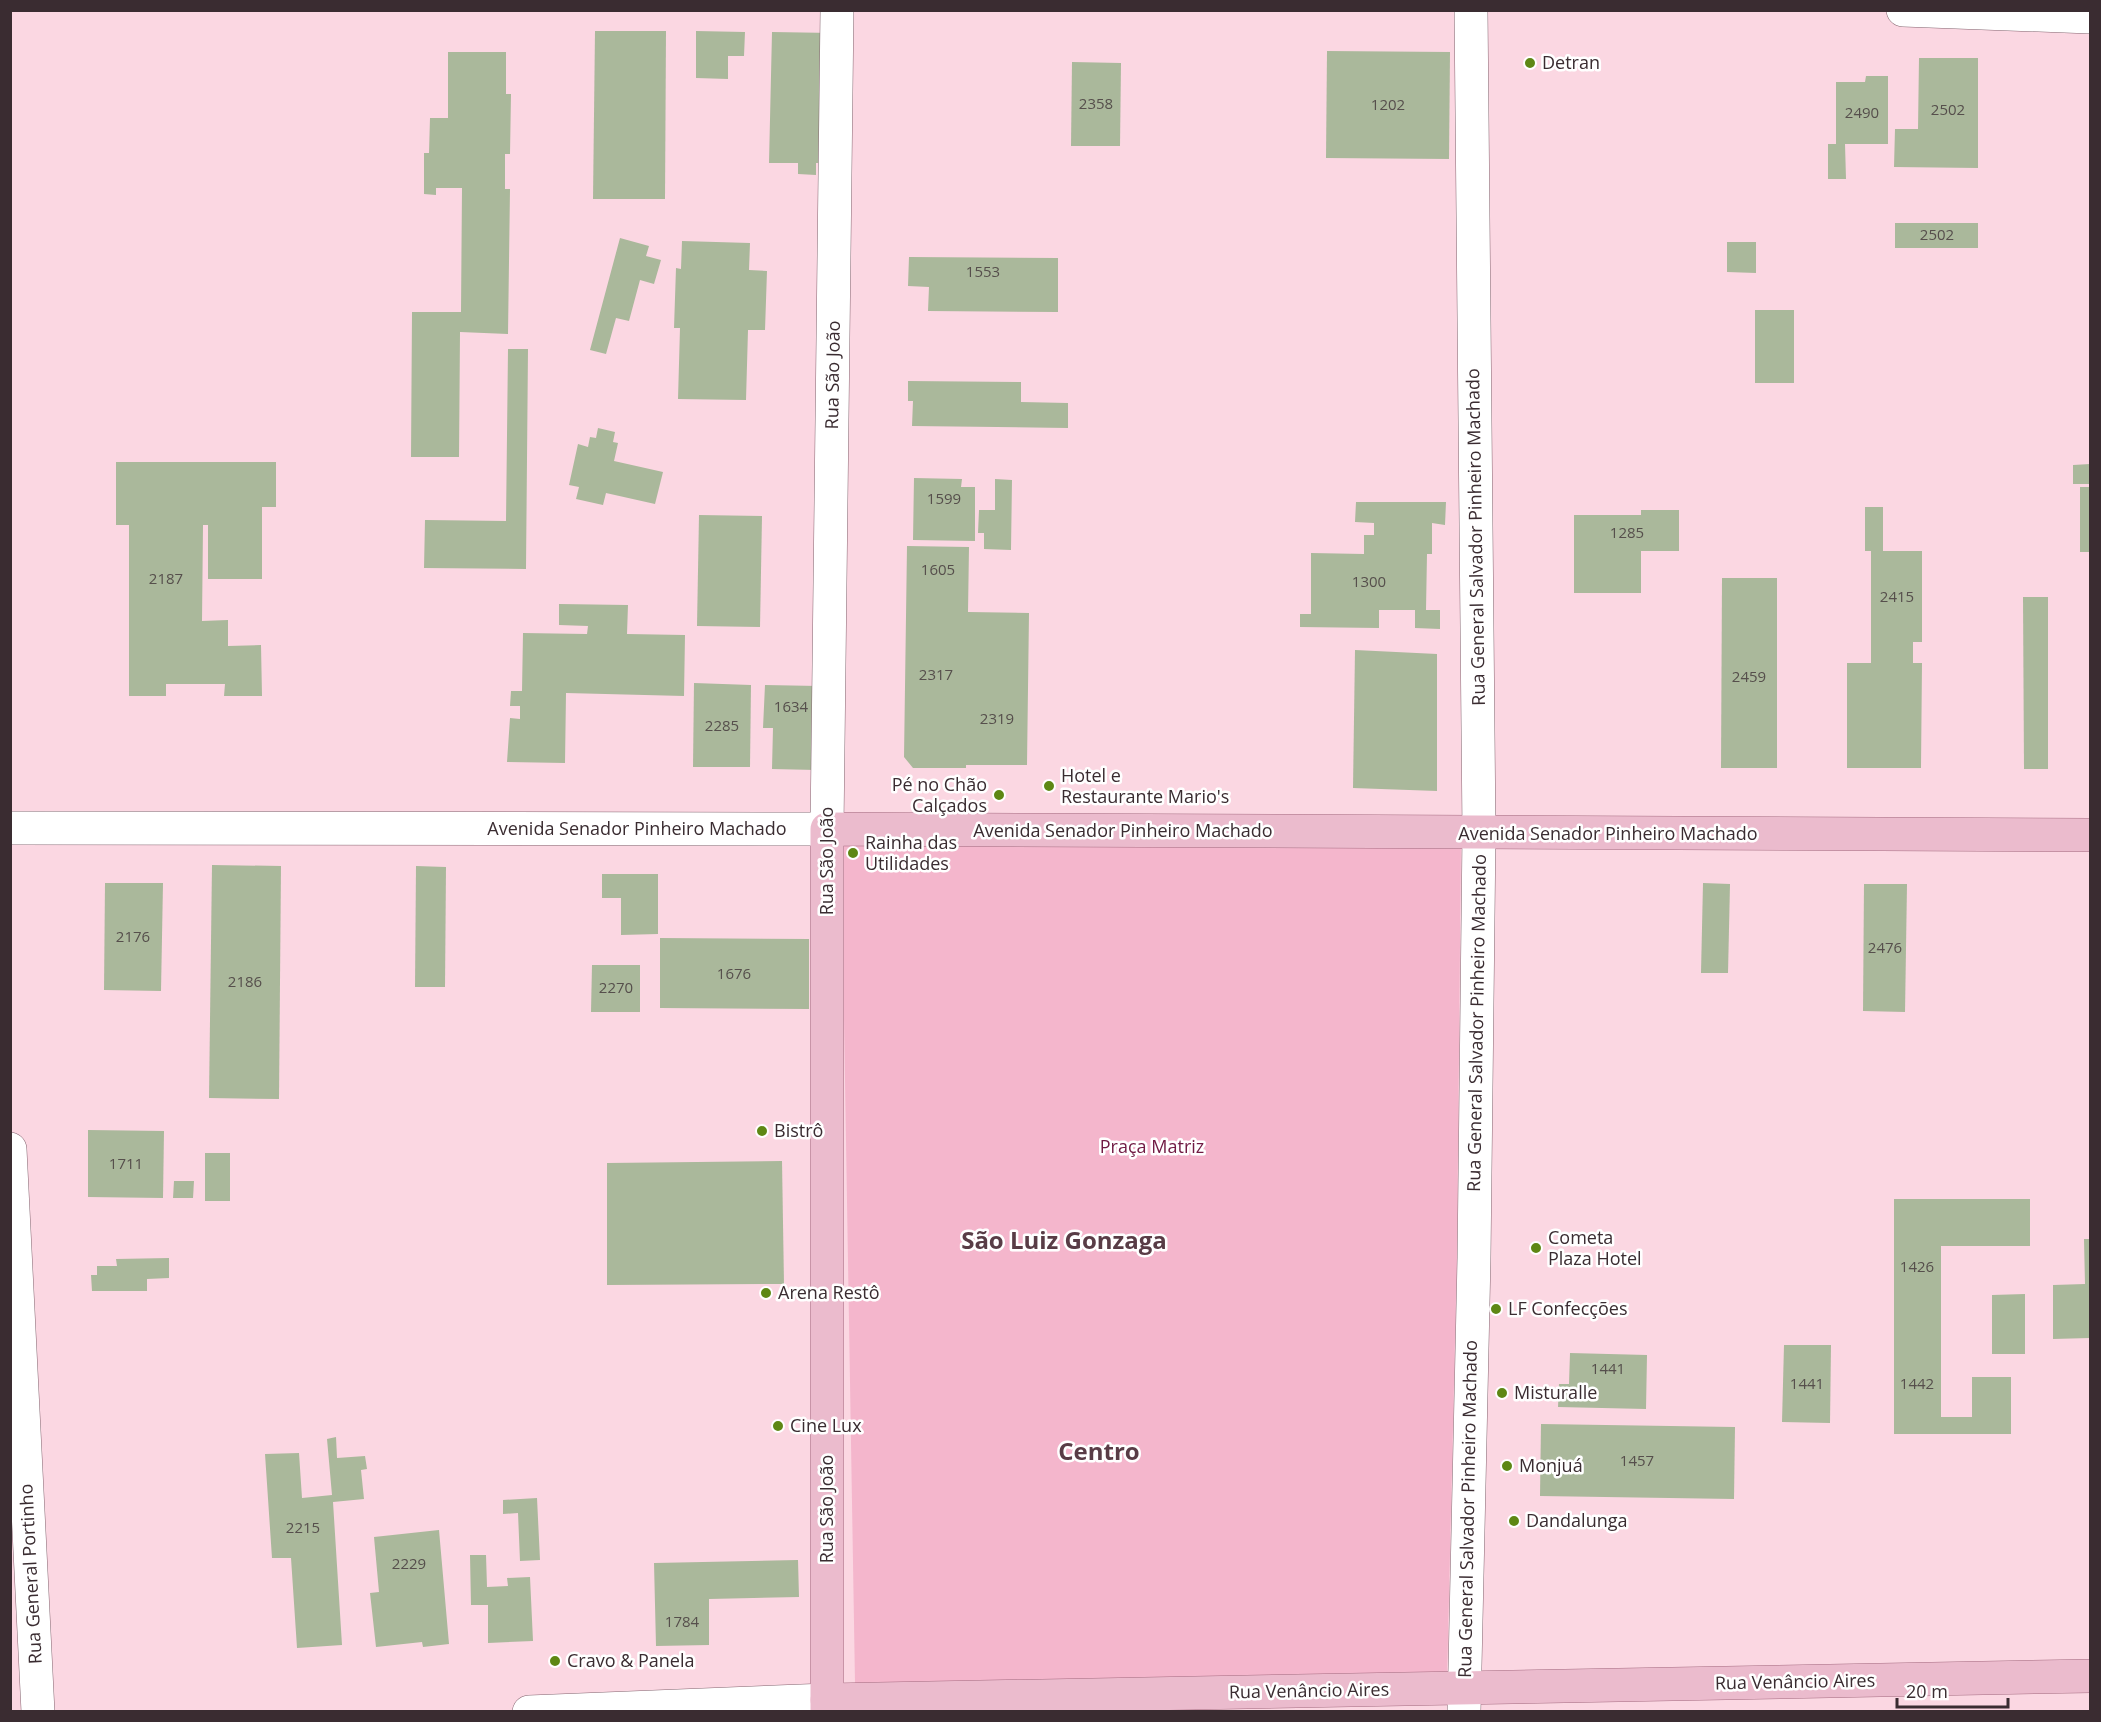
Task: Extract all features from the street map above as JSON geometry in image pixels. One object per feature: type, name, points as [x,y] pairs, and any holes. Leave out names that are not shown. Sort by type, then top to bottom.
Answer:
[{"type":"main road","name":"Avenida Senador Pinheiro Machado","points":[[827,829],[2091,836]]},
{"type":"main road","name":"Rua São João","points":[[827,829],[827,1706]]},
{"type":"main road","name":"Rua Venâncio Aires","points":[[827,1706],[1464,1700],[2091,1676]]},
{"type":"street","name":"Rua São João","points":[[827,829],[837,10]]},
{"type":"street","name":"Rua General Salvador Pinheiro Machado","points":[[1464,1700],[1474,1258],[1479,833],[1471,10]]},
{"type":"street","points":[[1903,10],[2091,17]]},
{"type":"street","name":"Avenida Senador Pinheiro Machado","points":[[10,828],[827,829]]},
{"type":"street","name":"Rua General Portinho","points":[[10,1149],[38,1712]]},
{"type":"street","name":"Rua Venâncio Aires","points":[[529,1712],[827,1706]]},
{"type":"green space","name":"Praça Matriz","points":[[841,839],[1461,841],[1457,1258],[1447,1680],[855,1683]]},
{"type":"building","points":[[595,31],[666,31],[665,199],[593,199]]},
{"type":"building","points":[[696,31],[745,32],[744,56],[728,56],[728,79],[696,78]]},
{"type":"building","points":[[772,32],[833,33],[830,163],[816,163],[816,175],[798,174],[798,163],[769,163]]},
{"type":"building","points":[[1327,51],[1450,52],[1449,159],[1326,158]]},
{"type":"building","points":[[448,52],[506,52],[506,94],[511,94],[510,154],[505,154],[505,189],[510,189],[508,334],[460,332],[459,457],[411,457],[412,312],[461,312],[462,188],[436,188],[436,195],[424,194],[424,153],[429,153],[430,118],[448,118]]},
{"type":"building","points":[[1919,58],[1978,58],[1978,168],[1894,167],[1895,129],[1918,129]]},
{"type":"building","points":[[1072,62],[1121,63],[1120,146],[1071,146]]},
{"type":"building","points":[[1866,76],[1888,76],[1888,144],[1845,144],[1846,179],[1828,179],[1828,144],[1836,144],[1836,82],[1865,82]]},
{"type":"building","points":[[1895,223],[1978,223],[1978,248],[1895,248]]},
{"type":"building","points":[[620,238],[649,246],[646,256],[661,260],[654,284],[640,280],[629,321],[616,318],[606,354],[590,350]]},
{"type":"building","points":[[682,241],[750,243],[749,270],[767,271],[765,330],[748,330],[746,400],[678,399],[680,328],[674,328],[676,268],[681,269]]},
{"type":"building","points":[[1727,242],[1756,242],[1756,273],[1727,272]]},
{"type":"building","points":[[909,257],[1058,258],[1058,312],[928,311],[929,287],[908,286]]},
{"type":"building","points":[[1755,310],[1794,310],[1794,383],[1755,383]]},
{"type":"building","points":[[508,349],[528,349],[526,569],[424,568],[425,520],[506,521]]},
{"type":"building","points":[[908,381],[1021,382],[1021,402],[1068,403],[1068,428],[912,426],[913,401],[908,401]]},
{"type":"building","points":[[598,428],[615,432],[613,442],[618,443],[614,461],[663,472],[655,504],[606,493],[603,505],[576,499],[579,487],[569,485],[578,444],[588,447],[590,437],[596,438]]},
{"type":"building","points":[[116,462],[276,462],[276,507],[262,507],[262,579],[208,579],[208,525],[203,525],[202,621],[228,620],[228,646],[261,645],[262,696],[224,696],[225,684],[166,684],[166,696],[129,696],[129,525],[116,525]]},
{"type":"building","points":[[2090,464],[2090,484],[2073,484],[2073,465]]},
{"type":"building","points":[[914,478],[962,479],[961,487],[975,487],[975,541],[913,540]]},
{"type":"building","points":[[995,479],[1012,480],[1011,550],[984,549],[984,533],[978,533],[979,510],[995,510]]},
{"type":"building","points":[[2080,487],[2090,487],[2090,552],[2080,552]]},
{"type":"building","points":[[1356,502],[1446,502],[1445,525],[1432,523],[1432,554],[1427,554],[1426,610],[1440,610],[1440,629],[1415,628],[1415,610],[1379,610],[1379,628],[1300,627],[1300,614],[1311,614],[1311,553],[1364,554],[1364,535],[1374,535],[1374,523],[1355,522]]},
{"type":"building","points":[[1865,507],[1883,507],[1883,551],[1922,551],[1922,642],[1913,642],[1913,663],[1922,663],[1921,768],[1847,768],[1847,663],[1871,663],[1871,551],[1865,551]]},
{"type":"building","points":[[1641,510],[1679,510],[1679,551],[1641,551],[1641,593],[1574,593],[1574,515],[1641,515]]},
{"type":"building","points":[[699,515],[762,516],[760,627],[697,626]]},
{"type":"building","points":[[907,546],[969,547],[968,612],[1029,613],[1027,765],[913,768],[904,757]]},
{"type":"building","points":[[1722,578],[1777,578],[1777,768],[1721,768]]},
{"type":"building","points":[[2023,597],[2048,597],[2048,769],[2024,769]]},
{"type":"building","points":[[559,604],[628,605],[627,634],[685,635],[684,696],[566,693],[565,763],[507,762],[510,718],[520,719],[520,706],[510,706],[511,691],[522,691],[523,633],[587,634],[588,626],[559,625]]},
{"type":"building","points":[[1355,650],[1437,654],[1437,791],[1353,788]]},
{"type":"building","points":[[694,683],[751,685],[750,767],[693,767]]},
{"type":"building","points":[[765,685],[818,686],[816,770],[772,769],[773,728],[763,728]]},
{"type":"building","points":[[212,865],[281,866],[279,1099],[209,1098]]},
{"type":"building","points":[[416,866],[446,867],[445,987],[415,987]]},
{"type":"building","points":[[602,874],[658,874],[658,934],[621,935],[621,898],[602,898]]},
{"type":"building","points":[[105,883],[163,883],[161,991],[104,990]]},
{"type":"building","points":[[1703,883],[1730,884],[1728,973],[1701,973]]},
{"type":"building","points":[[1864,884],[1907,884],[1905,1012],[1863,1011]]},
{"type":"building","points":[[660,938],[809,939],[809,1009],[660,1008]]},
{"type":"building","points":[[592,965],[640,965],[640,1012],[591,1012]]},
{"type":"building","points":[[88,1130],[164,1131],[163,1198],[88,1197]]},
{"type":"building","points":[[205,1153],[230,1153],[230,1201],[205,1201]]},
{"type":"building","points":[[782,1161],[784,1284],[607,1285],[607,1163]]},
{"type":"building","points":[[174,1181],[194,1181],[193,1198],[173,1198]]},
{"type":"building","points":[[1894,1199],[2030,1199],[2030,1246],[1941,1246],[1941,1417],[1972,1417],[1972,1377],[2011,1377],[2011,1434],[1894,1434]]},
{"type":"building","points":[[2084,1239],[2090,1239],[2090,1338],[2053,1339],[2053,1285],[2085,1284]]},
{"type":"building","points":[[169,1258],[169,1278],[147,1279],[147,1291],[92,1291],[91,1275],[97,1275],[97,1266],[117,1266],[116,1259]]},
{"type":"building","points":[[2025,1294],[2025,1354],[1992,1354],[1992,1295]]},
{"type":"building","points":[[1784,1345],[1831,1345],[1830,1423],[1782,1422]]},
{"type":"building","points":[[1570,1353],[1647,1355],[1646,1409],[1558,1407],[1559,1384],[1569,1384]]},
{"type":"building","points":[[1541,1424],[1735,1427],[1734,1499],[1540,1496]]},
{"type":"building","points":[[336,1437],[337,1458],[365,1456],[367,1469],[361,1470],[364,1499],[333,1502],[342,1645],[297,1648],[291,1558],[272,1558],[265,1454],[299,1453],[302,1498],[332,1495],[327,1439]]},
{"type":"building","points":[[537,1498],[540,1560],[520,1561],[518,1513],[503,1514],[503,1500]]},
{"type":"building","points":[[439,1530],[449,1644],[423,1647],[422,1642],[376,1647],[370,1593],[379,1592],[374,1537]]},
{"type":"building","points":[[470,1555],[486,1555],[487,1587],[508,1586],[507,1578],[530,1577],[533,1641],[488,1643],[488,1605],[471,1605]]},
{"type":"building","points":[[798,1560],[799,1597],[709,1599],[709,1645],[656,1646],[654,1563]]},
{"type":"place","name":"Detran","points":[[1530,63]]},
{"type":"place","name":"Hotel e Restaurante Mario's","points":[[1049,786]]},
{"type":"place","name":"Pé no Chão Calçados","points":[[999,795]]},
{"type":"place","name":"Rainha das Utilidades","points":[[853,853]]},
{"type":"place","name":"Bistrô","points":[[762,1131]]},
{"type":"place","name":"Cometa Plaza Hotel","points":[[1536,1248]]},
{"type":"place","name":"Arena Restô","points":[[766,1293]]},
{"type":"place","name":"LF Confecções","points":[[1496,1309]]},
{"type":"place","name":"Misturalle","points":[[1502,1393]]},
{"type":"place","name":"Cine Lux","points":[[778,1426]]},
{"type":"place","name":"Monjuá","points":[[1507,1466]]},
{"type":"place","name":"Dandalunga","points":[[1514,1521]]},
{"type":"place","name":"Cravo & Panela","points":[[555,1661]]},
{"type":"district","name":"São Luiz Gonzaga","points":[[1064,1241]]},
{"type":"district","name":"Centro","points":[[1099,1452]]}]
